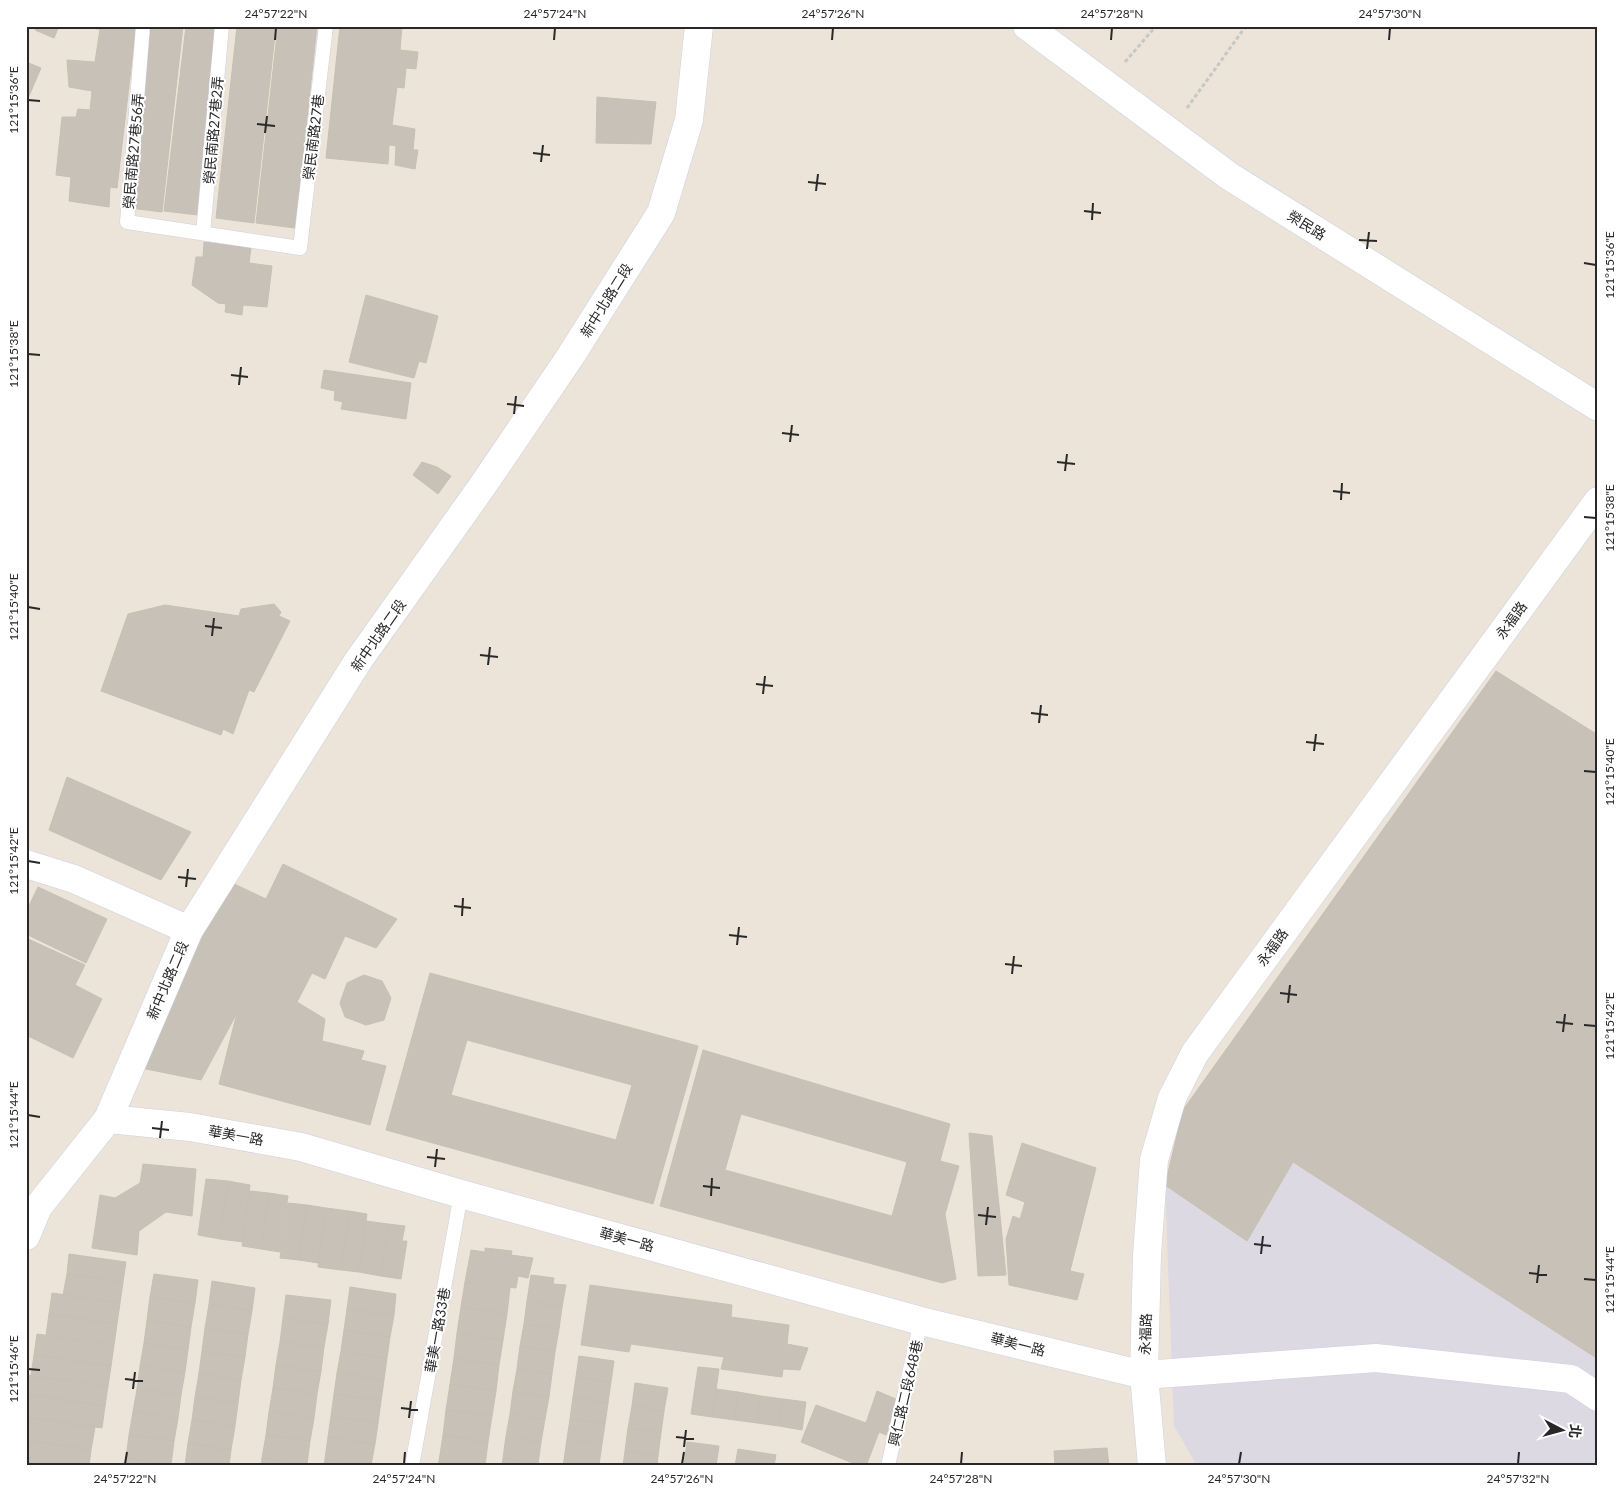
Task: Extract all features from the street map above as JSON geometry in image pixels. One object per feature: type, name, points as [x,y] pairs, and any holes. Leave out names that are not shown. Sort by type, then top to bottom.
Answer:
[{"type":"street","name":"新中北路二段","points":[[26,1236],[32,1206],[108,1119],[189,930],[358,661],[481,488],[559,373],[661,213],[689,120],[699,26]]},
{"type":"street","name":"榮民路","points":[[1027,26],[1229,176],[1598,407]]},
{"type":"street","name":"永福路","points":[[1152,1466],[1144,1375],[1147,1255],[1154,1160],[1172,1098],[1195,1053],[1598,501]]},
{"type":"street","points":[[26,864],[74,879],[189,930]]},
{"type":"street","name":"華美一路","points":[[108,1119],[190,1127],[300,1147],[461,1194],[921,1321],[1144,1375],[1376,1358],[1570,1379],[1598,1396]]},
{"type":"lane","name":"榮民南路27巷56弄","points":[[143,26],[127,222],[300,248]]},
{"type":"lane","name":"榮民南路27巷2弄","points":[[203,233],[222,26]]},
{"type":"lane","name":"榮民南路27巷","points":[[300,248],[326,26]]},
{"type":"lane","name":"華美一路33巷","points":[[412,1466],[461,1194]]},
{"type":"lane","name":"興仁路二段648巷","points":[[888,1466],[921,1321]]},
{"type":"path","points":[[1184,112],[1246,26]]},
{"type":"shaded area","points":[[1496,671],[1598,735],[1598,1466],[1197,1466],[1174,1426],[1165,1185],[1183,1110]]},
{"type":"building","points":[[37,26],[59,26],[54,38],[35,30]]},
{"type":"building","points":[[96,26],[136,26],[117,188],[110,187],[109,207],[69,201],[71,177],[56,175],[62,117],[76,117],[78,109],[90,110],[92,91],[69,87],[67,60],[95,62],[100,29],[96,29]]},
{"type":"building","points":[[151,26],[183,26],[162,212],[130,208]]},
{"type":"building","points":[[186,26],[217,26],[198,215],[164,211]]},
{"type":"building","points":[[237,26],[276,26],[254,223],[216,218]]},
{"type":"building","points":[[278,26],[317,26],[295,228],[256,223]]},
{"type":"building","points":[[340,26],[402,26],[400,50],[418,52],[416,69],[406,68],[404,88],[397,87],[392,125],[415,129],[413,150],[418,150],[415,169],[395,165],[396,146],[389,145],[388,164],[326,158]]},
{"type":"building","points":[[26,62],[41,68],[26,103]]},
{"type":"building","points":[[597,97],[656,102],[651,144],[596,143]]},
{"type":"building","points":[[204,242],[251,248],[249,263],[272,266],[267,307],[243,305],[242,315],[225,312],[226,304],[218,303],[192,285],[196,257],[203,257]]},
{"type":"building","points":[[366,295],[438,316],[426,363],[419,361],[414,378],[349,362]]},
{"type":"building","points":[[324,370],[411,383],[406,419],[341,409],[343,402],[334,400],[335,391],[321,388]]},
{"type":"building","points":[[422,462],[437,467],[451,476],[438,494],[413,475]]},
{"type":"building","points":[[274,604],[281,612],[279,616],[290,621],[254,692],[249,690],[233,734],[223,729],[221,735],[101,691],[128,614],[165,605],[239,616],[241,609]]},
{"type":"building","points":[[1496,671],[1598,735],[1598,1359],[1293,1162],[1247,1241],[1165,1185],[1183,1110]]},
{"type":"building","points":[[67,777],[191,832],[161,880],[49,830]]},
{"type":"building","points":[[283,864],[397,919],[376,948],[345,936],[325,979],[312,973],[297,1002],[325,1019],[322,1041],[364,1051],[361,1060],[386,1066],[370,1125],[219,1084],[237,1013],[201,1080],[141,1068],[208,920],[230,882],[266,899]]},
{"type":"building","points":[[38,887],[107,919],[86,963],[26,934],[26,912]]},
{"type":"building","points":[[26,938],[85,965],[75,985],[102,999],[73,1058],[26,1035]]},
{"type":"building","points":[[430,973],[698,1046],[653,1204],[386,1130]],"holes":[[[467,1040],[632,1085],[616,1140],[451,1095]]]},
{"type":"building","points":[[364,975],[382,981],[391,998],[384,1020],[366,1025],[345,1017],[340,1003],[347,983]]},
{"type":"building","points":[[703,1050],[950,1124],[940,1161],[959,1166],[945,1214],[956,1279],[942,1283],[660,1206]],"holes":[[[741,1114],[907,1162],[892,1216],[725,1170]]]},
{"type":"building","points":[[969,1133],[992,1136],[1006,1275],[978,1276]]},
{"type":"building","points":[[1022,1143],[1096,1168],[1070,1271],[1084,1274],[1077,1300],[1009,1285],[1006,1239],[1013,1216],[1020,1219],[1025,1202],[1006,1195]]},
{"type":"building","points":[[143,1164],[196,1169],[192,1216],[166,1212],[139,1231],[137,1255],[92,1248],[100,1195],[115,1198],[140,1183]]},
{"type":"building","points":[[206,1179],[228,1181],[220,1239],[198,1235]]},
{"type":"building","points":[[228,1181],[250,1185],[243,1242],[220,1239]]},
{"type":"building","points":[[250,1191],[269,1193],[261,1249],[242,1246]]},
{"type":"building","points":[[269,1193],[288,1196],[280,1252],[261,1249]]},
{"type":"building","points":[[288,1203],[307,1205],[299,1260],[280,1258]]},
{"type":"building","points":[[307,1205],[326,1208],[318,1263],[299,1260]]},
{"type":"building","points":[[326,1208],[349,1211],[341,1270],[318,1267]]},
{"type":"building","points":[[349,1211],[367,1214],[359,1272],[341,1270]]},
{"type":"building","points":[[366,1221],[388,1224],[381,1276],[359,1272]]},
{"type":"building","points":[[388,1224],[405,1226],[402,1241],[407,1241],[401,1279],[381,1276]]},
{"type":"building","points":[[485,1248],[512,1251],[511,1255],[533,1258],[528,1278],[518,1276],[516,1288],[465,1282],[471,1250],[485,1252]]},
{"type":"building","points":[[69,1254],[126,1262],[123,1282],[67,1274]]},
{"type":"building","points":[[67,1274],[123,1282],[120,1303],[63,1295]]},
{"type":"building","points":[[154,1274],[198,1280],[195,1303],[150,1297]]},
{"type":"building","points":[[531,1275],[554,1278],[553,1284],[566,1285],[562,1307],[527,1301]]},
{"type":"building","points":[[212,1281],[255,1288],[252,1311],[209,1304]]},
{"type":"building","points":[[465,1282],[510,1288],[507,1314],[461,1307]]},
{"type":"building","points":[[590,1285],[732,1305],[731,1317],[789,1325],[787,1344],[808,1348],[800,1370],[783,1369],[782,1377],[721,1369],[724,1357],[631,1344],[629,1352],[581,1345]]},
{"type":"building","points":[[350,1287],[396,1294],[394,1315],[347,1309]]},
{"type":"building","points":[[52,1293],[120,1303],[117,1324],[49,1314]]},
{"type":"building","points":[[286,1295],[331,1300],[328,1324],[283,1318]]},
{"type":"building","points":[[150,1297],[195,1303],[191,1327],[147,1320]]},
{"type":"building","points":[[527,1301],[562,1307],[559,1329],[524,1324]]},
{"type":"building","points":[[209,1304],[252,1311],[248,1334],[205,1328]]},
{"type":"building","points":[[461,1307],[507,1314],[503,1340],[457,1333]]},
{"type":"building","points":[[347,1309],[394,1315],[390,1337],[344,1330]]},
{"type":"building","points":[[49,1314],[117,1324],[114,1345],[46,1335]]},
{"type":"building","points":[[283,1318],[328,1324],[324,1347],[280,1342]]},
{"type":"building","points":[[147,1320],[191,1327],[188,1350],[144,1343]]},
{"type":"building","points":[[524,1324],[559,1329],[555,1352],[520,1346]]},
{"type":"building","points":[[205,1328],[248,1334],[245,1357],[202,1351]]},
{"type":"building","points":[[344,1330],[390,1337],[387,1358],[341,1351]]},
{"type":"building","points":[[457,1333],[503,1340],[499,1365],[454,1358]]},
{"type":"building","points":[[37,1334],[114,1345],[111,1366],[34,1355]]},
{"type":"building","points":[[280,1342],[324,1347],[321,1371],[276,1365]]},
{"type":"building","points":[[144,1343],[188,1350],[185,1372],[140,1366]]},
{"type":"building","points":[[520,1346],[555,1352],[552,1374],[517,1369]]},
{"type":"building","points":[[202,1351],[245,1357],[241,1380],[199,1373]]},
{"type":"building","points":[[341,1351],[387,1358],[384,1380],[337,1373]]},
{"type":"building","points":[[34,1355],[111,1366],[108,1386],[31,1376]]},
{"type":"building","points":[[579,1356],[614,1361],[611,1382],[576,1377]]},
{"type":"building","points":[[454,1358],[499,1365],[496,1391],[450,1384]]},
{"type":"building","points":[[276,1365],[321,1371],[317,1394],[273,1388]]},
{"type":"building","points":[[140,1366],[185,1372],[181,1395],[137,1389]]},
{"type":"building","points":[[698,1367],[719,1369],[712,1417],[691,1414]]},
{"type":"building","points":[[517,1369],[552,1374],[549,1397],[513,1391]]},
{"type":"building","points":[[199,1373],[241,1380],[238,1403],[195,1397]]},
{"type":"building","points":[[337,1373],[384,1380],[381,1401],[334,1394]]},
{"type":"building","points":[[26,1375],[108,1386],[105,1406],[26,1394]]},
{"type":"building","points":[[576,1377],[611,1382],[608,1403],[573,1397]]},
{"type":"building","points":[[635,1383],[668,1388],[664,1411],[632,1406]]},
{"type":"building","points":[[450,1384],[496,1391],[492,1416],[446,1410]]},
{"type":"building","points":[[273,1388],[317,1394],[314,1418],[269,1412]]},
{"type":"building","points":[[137,1389],[181,1395],[178,1418],[133,1412]]},
{"type":"building","points":[[716,1389],[738,1392],[735,1420],[712,1417]]},
{"type":"building","points":[[513,1391],[549,1397],[545,1419],[510,1414]]},
{"type":"building","points":[[877,1391],[898,1400],[886,1435],[879,1432],[866,1466],[860,1466],[801,1442],[816,1405],[866,1423]]},
{"type":"building","points":[[738,1392],[761,1396],[757,1423],[735,1420]]},
{"type":"building","points":[[26,1394],[105,1406],[102,1428],[26,1417]]},
{"type":"building","points":[[334,1394],[381,1401],[378,1423],[331,1416]]},
{"type":"building","points":[[761,1396],[783,1399],[779,1426],[757,1423]]},
{"type":"building","points":[[195,1397],[238,1403],[235,1426],[192,1420]]},
{"type":"building","points":[[573,1397],[608,1403],[605,1424],[570,1419]]},
{"type":"building","points":[[783,1399],[806,1402],[802,1430],[779,1426]]},
{"type":"building","points":[[632,1406],[664,1411],[661,1433],[628,1428]]},
{"type":"building","points":[[446,1410],[492,1416],[488,1442],[443,1435]]},
{"type":"building","points":[[133,1412],[178,1418],[174,1441],[129,1435]]},
{"type":"building","points":[[269,1412],[314,1418],[310,1441],[266,1435]]},
{"type":"building","points":[[510,1414],[545,1419],[541,1442],[506,1436]]},
{"type":"building","points":[[331,1416],[378,1423],[375,1444],[328,1437]]},
{"type":"building","points":[[26,1417],[95,1427],[91,1450],[26,1440]]},
{"type":"building","points":[[570,1419],[605,1424],[602,1444],[567,1439]]},
{"type":"building","points":[[192,1420],[235,1426],[231,1450],[188,1443]]},
{"type":"building","points":[[628,1428],[661,1433],[658,1456],[625,1451]]},
{"type":"building","points":[[129,1435],[174,1441],[171,1465],[126,1458]]},
{"type":"building","points":[[266,1435],[310,1441],[307,1464],[262,1458]]},
{"type":"building","points":[[443,1435],[488,1442],[485,1466],[439,1461]]},
{"type":"building","points":[[506,1436],[541,1442],[538,1464],[503,1458]]},
{"type":"building","points":[[328,1437],[375,1444],[371,1465],[325,1459]]},
{"type":"building","points":[[567,1439],[602,1444],[599,1465],[564,1460]]},
{"type":"building","points":[[26,1440],[91,1450],[89,1466],[37,1466],[26,1464]]},
{"type":"building","points":[[687,1442],[719,1446],[716,1466],[684,1465]]},
{"type":"building","points":[[188,1443],[231,1450],[229,1466],[185,1466]]},
{"type":"building","points":[[1107,1448],[1109,1466],[1055,1466],[1054,1451]]},
{"type":"building","points":[[738,1449],[776,1455],[774,1466],[735,1466]]},
{"type":"building","points":[[625,1451],[658,1456],[657,1466],[623,1466]]},
{"type":"building","points":[[126,1458],[171,1465],[171,1466],[125,1466]]},
{"type":"building","points":[[262,1458],[307,1464],[307,1466],[261,1466]]},
{"type":"building","points":[[503,1458],[538,1464],[538,1466],[502,1466]]},
{"type":"building","points":[[325,1459],[371,1465],[371,1466],[324,1466]]},
{"type":"building","points":[[564,1460],[599,1465],[599,1466],[563,1466]]},
{"type":"building","points":[[439,1461],[472,1466],[438,1466]]}]
